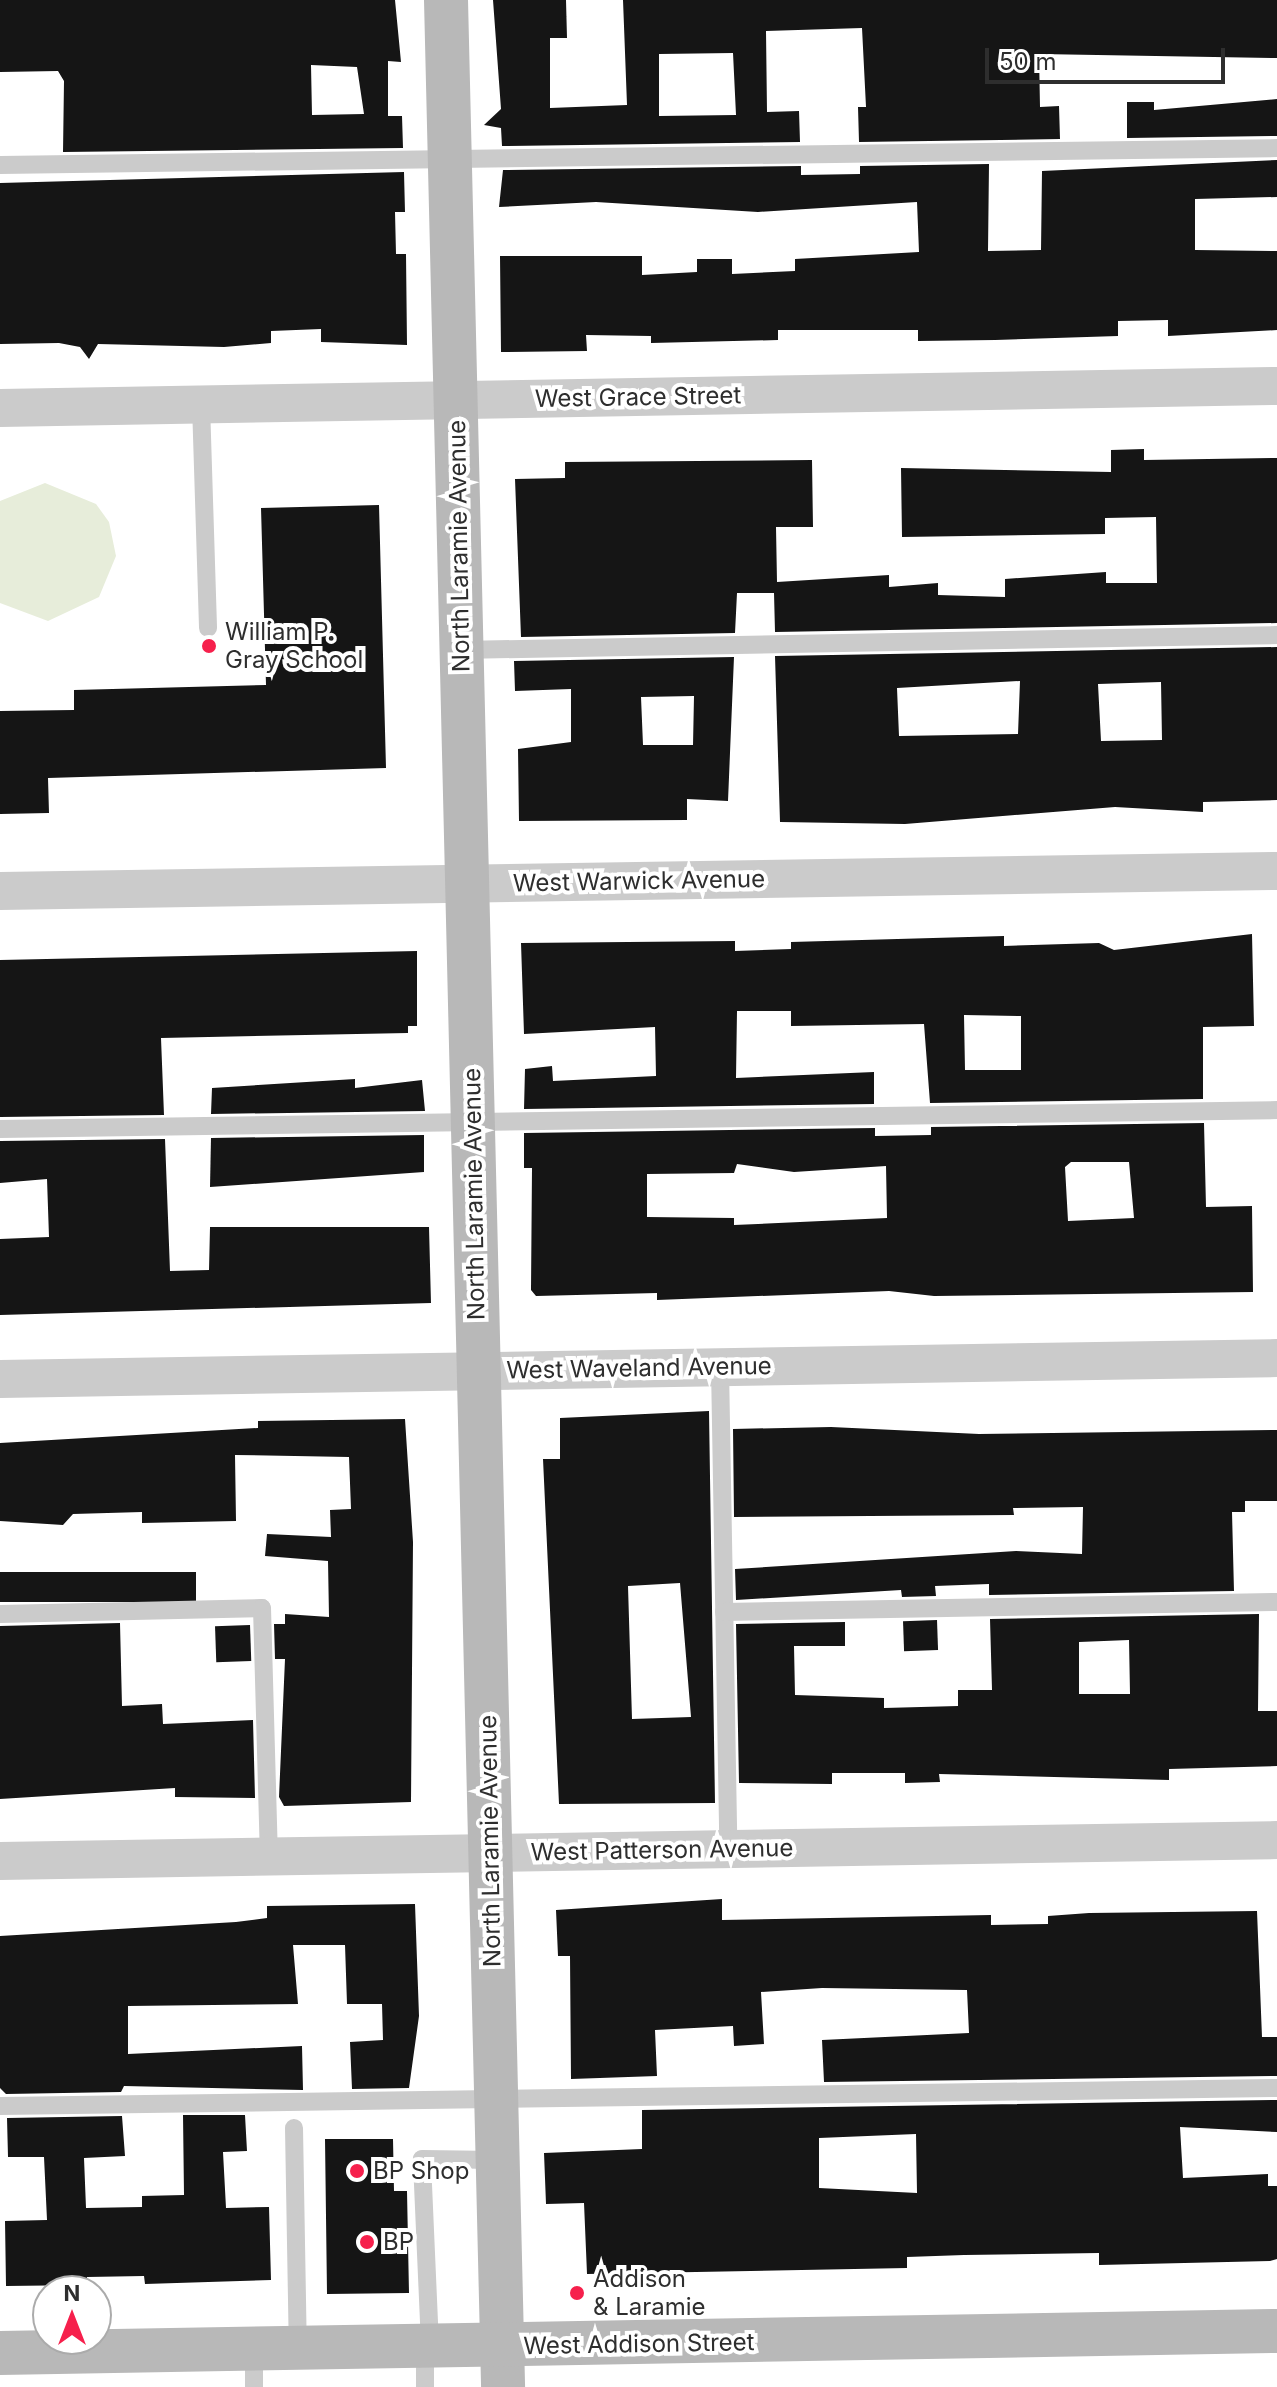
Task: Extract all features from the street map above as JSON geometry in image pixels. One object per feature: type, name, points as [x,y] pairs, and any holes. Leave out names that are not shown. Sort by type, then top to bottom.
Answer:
[{"type":"street","name":"North Laramie Avenue","points":[[446,0],[502,2367]]},
{"type":"street","name":"West Grace Street","points":[[0,408],[1277,386]]},
{"type":"street","name":"West Warwick Avenue","points":[[0,891],[1277,871]]},
{"type":"street","name":"West Waveland Avenue","points":[[0,1379],[1277,1358]]},
{"type":"street","name":"West Patterson Avenue","points":[[0,1861],[1277,1840]]},
{"type":"street","name":"West Addison Street","points":[[0,2353],[254,2368],[298,2349],[502,2367],[1277,2331]]},
{"type":"lane","points":[[0,165],[1277,148]]},
{"type":"lane","points":[[201,404],[208,628]]},
{"type":"lane","points":[[461,650],[1277,635]]},
{"type":"lane","points":[[0,1129],[1277,1110]]},
{"type":"lane","points":[[720,1367],[728,1849]]},
{"type":"lane","points":[[724,1612],[1277,1602]]},
{"type":"lane","points":[[0,1614],[262,1608],[269,1856]]},
{"type":"lane","points":[[0,2106],[1277,2088]]},
{"type":"lane","points":[[294,2128],[298,2349]]},
{"type":"lane","points":[[427,2360],[422,2159],[497,2160]]},
{"type":"green space","points":[[45,483],[96,504],[109,522],[116,556],[99,597],[48,621],[0,603],[0,501]]},
{"type":"building","points":[[0,0],[395,0],[401,62],[388,61],[388,116],[402,116],[403,148],[63,152],[64,81],[58,71],[0,72]],"holes":[[[311,65],[357,67],[364,114],[312,115]]]},
{"type":"building","points":[[493,0],[566,0],[567,38],[550,38],[550,108],[627,105],[623,0],[1277,0],[1277,58],[1039,54],[1040,107],[1059,106],[1060,139],[859,142],[858,107],[866,107],[862,28],[766,31],[767,112],[799,111],[800,142],[502,146],[501,128],[484,125],[501,109]],"holes":[[[733,53],[736,115],[659,116],[659,54]]]},
{"type":"building","points":[[1277,99],[1277,136],[1127,138],[1127,102],[1154,102],[1154,110]]},
{"type":"building","points":[[1277,160],[1277,197],[1195,199],[1195,250],[1277,251],[1277,330],[1168,336],[1168,320],[1118,321],[1118,336],[995,340],[918,341],[918,330],[778,330],[778,340],[651,343],[651,336],[586,335],[587,351],[501,352],[500,256],[642,256],[642,275],[697,272],[697,259],[732,259],[732,274],[795,271],[795,259],[919,252],[917,202],[758,212],[596,202],[499,207],[503,170],[801,166],[801,175],[860,174],[860,166],[989,164],[988,251],[1041,250],[1042,171]]},
{"type":"building","points":[[404,172],[405,212],[395,212],[396,254],[406,254],[407,345],[321,342],[321,329],[271,331],[271,343],[224,347],[98,344],[89,359],[80,347],[59,343],[0,344],[0,183]]},
{"type":"building","points":[[1144,449],[1144,460],[1277,458],[1277,623],[775,632],[774,593],[737,593],[735,633],[521,637],[515,479],[565,478],[565,462],[812,460],[813,527],[776,527],[777,582],[889,575],[889,587],[938,583],[938,595],[1005,597],[1005,579],[1106,572],[1106,583],[1157,583],[1156,517],[1105,518],[1105,534],[902,537],[901,468],[1111,472],[1111,450]]},
{"type":"building","points":[[379,505],[386,768],[48,778],[49,813],[0,814],[0,711],[74,710],[74,690],[266,685],[261,508]]},
{"type":"building","points":[[1277,647],[1277,800],[1203,802],[1203,812],[1115,807],[905,824],[780,822],[775,656]],"holes":[[[1020,681],[1018,734],[899,736],[897,688]],[[1161,682],[1162,740],[1101,741],[1098,684]]]},
{"type":"building","points":[[734,657],[728,801],[687,799],[687,820],[519,821],[518,749],[571,742],[571,689],[515,691],[514,661]],"holes":[[[694,696],[693,745],[643,745],[641,697]]]},
{"type":"building","points":[[1252,934],[1254,1026],[1203,1027],[1203,1099],[930,1103],[924,1024],[791,1026],[791,1011],[737,1011],[736,1078],[874,1072],[874,1104],[524,1109],[525,1069],[552,1066],[553,1081],[656,1076],[655,1027],[524,1034],[521,943],[735,941],[735,951],[791,949],[791,942],[1004,936],[1004,946],[1099,943],[1114,950]],"holes":[[[964,1015],[1021,1016],[1021,1070],[965,1070]]]},
{"type":"building","points":[[417,951],[417,1026],[408,1026],[408,1033],[161,1038],[164,1115],[0,1117],[0,960]]},
{"type":"building","points":[[355,1079],[355,1088],[422,1080],[425,1111],[211,1114],[212,1088]]},
{"type":"building","points":[[1204,1123],[1206,1207],[1252,1206],[1253,1292],[934,1296],[889,1291],[657,1300],[657,1293],[536,1296],[531,1290],[532,1168],[524,1168],[524,1133],[875,1128],[875,1136],[931,1135],[931,1127]],"holes":[[[1071,1162],[1129,1162],[1134,1218],[1068,1221],[1065,1167]],[[737,1164],[794,1172],[886,1166],[887,1218],[734,1225],[734,1218],[647,1217],[647,1174],[734,1173]]]},
{"type":"building","points":[[424,1135],[424,1172],[210,1187],[211,1138]]},
{"type":"building","points":[[165,1139],[170,1271],[209,1270],[210,1227],[429,1227],[431,1303],[0,1315],[0,1239],[49,1237],[47,1179],[0,1183],[0,1141]]},
{"type":"building","points":[[709,1411],[715,1803],[559,1804],[543,1459],[560,1459],[560,1418]],"holes":[[[680,1583],[691,1717],[632,1719],[628,1586]]]},
{"type":"building","points":[[405,1419],[413,1542],[411,1802],[284,1806],[279,1797],[285,1659],[275,1659],[274,1624],[285,1624],[285,1614],[329,1617],[328,1561],[265,1556],[267,1534],[331,1537],[330,1510],[351,1509],[349,1457],[235,1455],[236,1521],[142,1523],[142,1512],[73,1514],[63,1525],[0,1521],[0,1443],[258,1428],[258,1421]]},
{"type":"building","points":[[831,1427],[979,1434],[1277,1430],[1277,1501],[1245,1501],[1245,1512],[1232,1512],[1234,1591],[989,1595],[989,1584],[935,1586],[936,1596],[902,1597],[901,1590],[736,1600],[735,1569],[1016,1551],[1082,1554],[1083,1507],[1013,1508],[1014,1515],[734,1517],[733,1429]]},
{"type":"building","points":[[0,1572],[196,1572],[196,1602],[0,1602]]},
{"type":"building","points":[[1259,1614],[1258,1711],[1277,1711],[1277,1766],[1169,1769],[1169,1780],[939,1774],[940,1782],[905,1783],[905,1773],[832,1773],[832,1784],[739,1783],[736,1624],[845,1622],[845,1646],[794,1646],[795,1695],[884,1698],[884,1708],[958,1706],[958,1690],[992,1690],[990,1619]],"holes":[[[1129,1640],[1130,1694],[1079,1694],[1079,1642]]]},
{"type":"building","points":[[937,1620],[938,1650],[904,1651],[903,1621]]},
{"type":"building","points":[[120,1623],[122,1706],[162,1704],[163,1724],[253,1720],[255,1798],[175,1797],[175,1788],[0,1799],[0,1626]]},
{"type":"building","points":[[250,1625],[251,1661],[216,1662],[215,1626]]},
{"type":"building","points":[[722,1899],[722,1920],[991,1915],[991,1925],[1048,1924],[1048,1916],[1089,1913],[1257,1911],[1262,2037],[1277,2037],[1277,2076],[824,2082],[822,2040],[969,2033],[967,1990],[822,1988],[761,1992],[764,2044],[734,2046],[733,2026],[655,2030],[657,2076],[571,2079],[570,1956],[558,1956],[556,1910]]},
{"type":"building","points":[[415,1904],[419,2016],[409,2088],[352,2089],[350,2042],[383,2040],[382,2004],[347,2004],[345,1945],[293,1945],[298,2004],[128,2006],[128,2054],[302,2046],[303,2090],[124,2086],[121,2092],[6,2094],[0,2088],[0,1936],[236,1922],[267,1918],[267,1906]]},
{"type":"building","points":[[1277,2100],[1277,2132],[1180,2127],[1183,2178],[1268,2174],[1268,2186],[1277,2186],[1277,2259],[1099,2265],[1099,2253],[964,2255],[907,2257],[907,2268],[587,2274],[584,2203],[546,2204],[544,2153],[642,2149],[642,2110]],"holes":[[[916,2134],[917,2193],[819,2188],[819,2138]]]},
{"type":"building","points":[[183,2115],[245,2115],[247,2151],[223,2152],[226,2208],[269,2207],[271,2280],[145,2284],[144,2276],[32,2275],[32,2286],[6,2286],[5,2221],[47,2220],[44,2157],[8,2157],[7,2118],[122,2116],[125,2156],[84,2158],[86,2208],[142,2207],[142,2196],[184,2195]]},
{"type":"building","name":"BP","points":[[325,2139],[393,2139],[394,2191],[407,2191],[409,2293],[327,2294]]},
{"type":"place","name":"William P. Gray School","points":[[209,646]]},
{"type":"place","name":"BP Shop","points":[[357,2171]]},
{"type":"place","name":"BP","points":[[367,2242]]},
{"type":"place","name":"Addison & Laramie","points":[[577,2293]]}]
